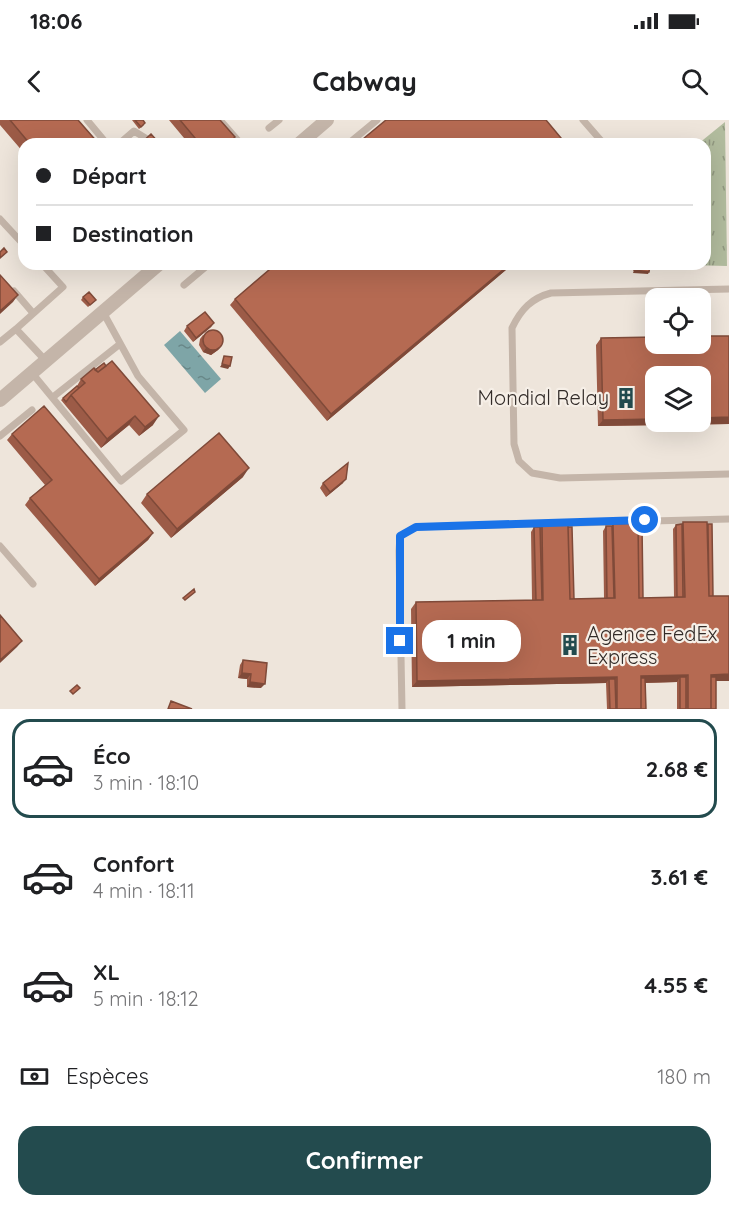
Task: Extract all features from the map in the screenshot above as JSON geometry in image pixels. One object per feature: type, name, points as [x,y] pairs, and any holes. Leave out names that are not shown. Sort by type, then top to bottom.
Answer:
[{"type":"street","points":[[306,138],[327,120]]},
{"type":"street","points":[[0,400],[152,270]]},
{"type":"lane","points":[[87,120],[102,138]]},
{"type":"lane","points":[[220,120],[236,138]]},
{"type":"lane","points":[[269,128],[279,120]]},
{"type":"lane","points":[[355,138],[377,120]]},
{"type":"lane","points":[[583,120],[599,138]]},
{"type":"lane","points":[[126,138],[134,131],[145,138]]},
{"type":"lane","points":[[0,219],[18,238]]},
{"type":"lane","points":[[0,342],[63,287],[47,270]]},
{"type":"lane","points":[[184,285],[202,270]]},
{"type":"lane","points":[[7,283],[33,313]]},
{"type":"lane","points":[[729,289],[551,293],[535,298],[518,316],[512,328],[514,444],[519,461],[532,473],[560,478],[729,474]]},
{"type":"lane","points":[[32,373],[121,481],[184,430],[138,376],[103,312]]},
{"type":"lane","points":[[16,329],[46,361]]},
{"type":"lane","points":[[53,397],[120,344]]},
{"type":"lane","points":[[0,436],[32,410]]},
{"type":"lane","points":[[402,709],[400,536],[416,527],[729,519]]},
{"type":"lane","points":[[0,546],[33,585]]},
{"type":"green space","points":[[725,122],[727,266],[711,266],[711,138],[705,138]]},
{"type":"water","points":[[180,331],[221,379],[205,393],[164,345]]},
{"type":"building","points":[[10,120],[78,120],[94,138],[25,138]]},
{"type":"building","points":[[135,120],[143,120],[145,123],[141,127]]},
{"type":"building","points":[[180,120],[220,120],[235,137],[234,138],[195,138]]},
{"type":"building","points":[[386,120],[546,120],[561,138],[364,138]]},
{"type":"building","points":[[4,248],[7,252],[0,258],[0,252]]},
{"type":"building","points":[[269,270],[503,270],[331,414],[235,299]]},
{"type":"building","points":[[0,275],[18,295],[0,311]]},
{"type":"building","points":[[89,292],[96,300],[90,305],[83,297]]},
{"type":"building","points":[[205,312],[214,323],[196,338],[187,326]]},
{"type":"building","points":[[213,330],[220,333],[223,340],[220,347],[213,350],[206,347],[203,340],[206,333]]},
{"type":"building","name":"Mondial Relay","points":[[711,336],[729,336],[729,417],[711,418],[711,366],[645,366],[645,419],[603,420],[601,338],[645,337],[645,354],[711,354]]},
{"type":"building","points":[[224,356],[232,357],[230,366],[222,364]]},
{"type":"building","points":[[112,361],[159,416],[145,427],[135,416],[107,439],[71,395],[85,383],[81,379],[94,368],[98,372]]},
{"type":"building","points":[[104,363],[106,366],[98,372],[95,370]]},
{"type":"building","points":[[77,386],[79,388],[66,402],[63,398]]},
{"type":"building","points":[[44,406],[153,533],[99,579],[30,498],[52,480],[12,434]]},
{"type":"building","points":[[219,433],[249,468],[177,529],[147,494]]},
{"type":"building","points":[[348,463],[346,479],[330,492],[323,483]]},
{"type":"building","name":"Agence FedEx Express","points":[[683,522],[707,522],[709,596],[729,596],[729,674],[711,675],[711,709],[688,709],[688,675],[641,676],[641,709],[617,709],[617,677],[417,681],[416,602],[543,600],[542,525],[568,525],[570,599],[615,598],[613,524],[638,523],[639,598],[685,597]]},
{"type":"building","points":[[682,524],[683,597],[677,597],[676,525]]},
{"type":"building","points":[[708,524],[712,524],[713,596],[709,596]]},
{"type":"building","points":[[638,525],[642,525],[643,598],[639,598]]},
{"type":"building","points":[[606,526],[612,526],[614,598],[607,598]]},
{"type":"building","points":[[534,527],[540,527],[542,600],[536,600]]},
{"type":"building","points":[[568,527],[572,527],[574,599],[570,599]]},
{"type":"building","points":[[194,589],[195,592],[185,600],[183,598]]},
{"type":"building","points":[[0,615],[22,641],[0,660]]},
{"type":"building","points":[[243,660],[267,663],[265,684],[250,682],[251,674],[242,673]]},
{"type":"building","points":[[680,677],[686,677],[686,709],[680,709]]},
{"type":"building","points":[[711,677],[716,677],[716,709],[711,709]]},
{"type":"building","points":[[641,678],[645,678],[646,709],[641,709]]},
{"type":"building","points":[[609,679],[615,679],[616,709],[610,709]]},
{"type":"building","points":[[77,685],[80,688],[73,694],[70,691]]},
{"type":"building","points":[[171,701],[192,709],[168,709]]},
{"type":"place","name":"Mondial Relay","points":[[626,398]]},
{"type":"place","name":"Agence FedEx Express","points":[[570,645]]},
{"type":"route","points":[[400,641],[400,536],[416,527],[645,520]]}]
